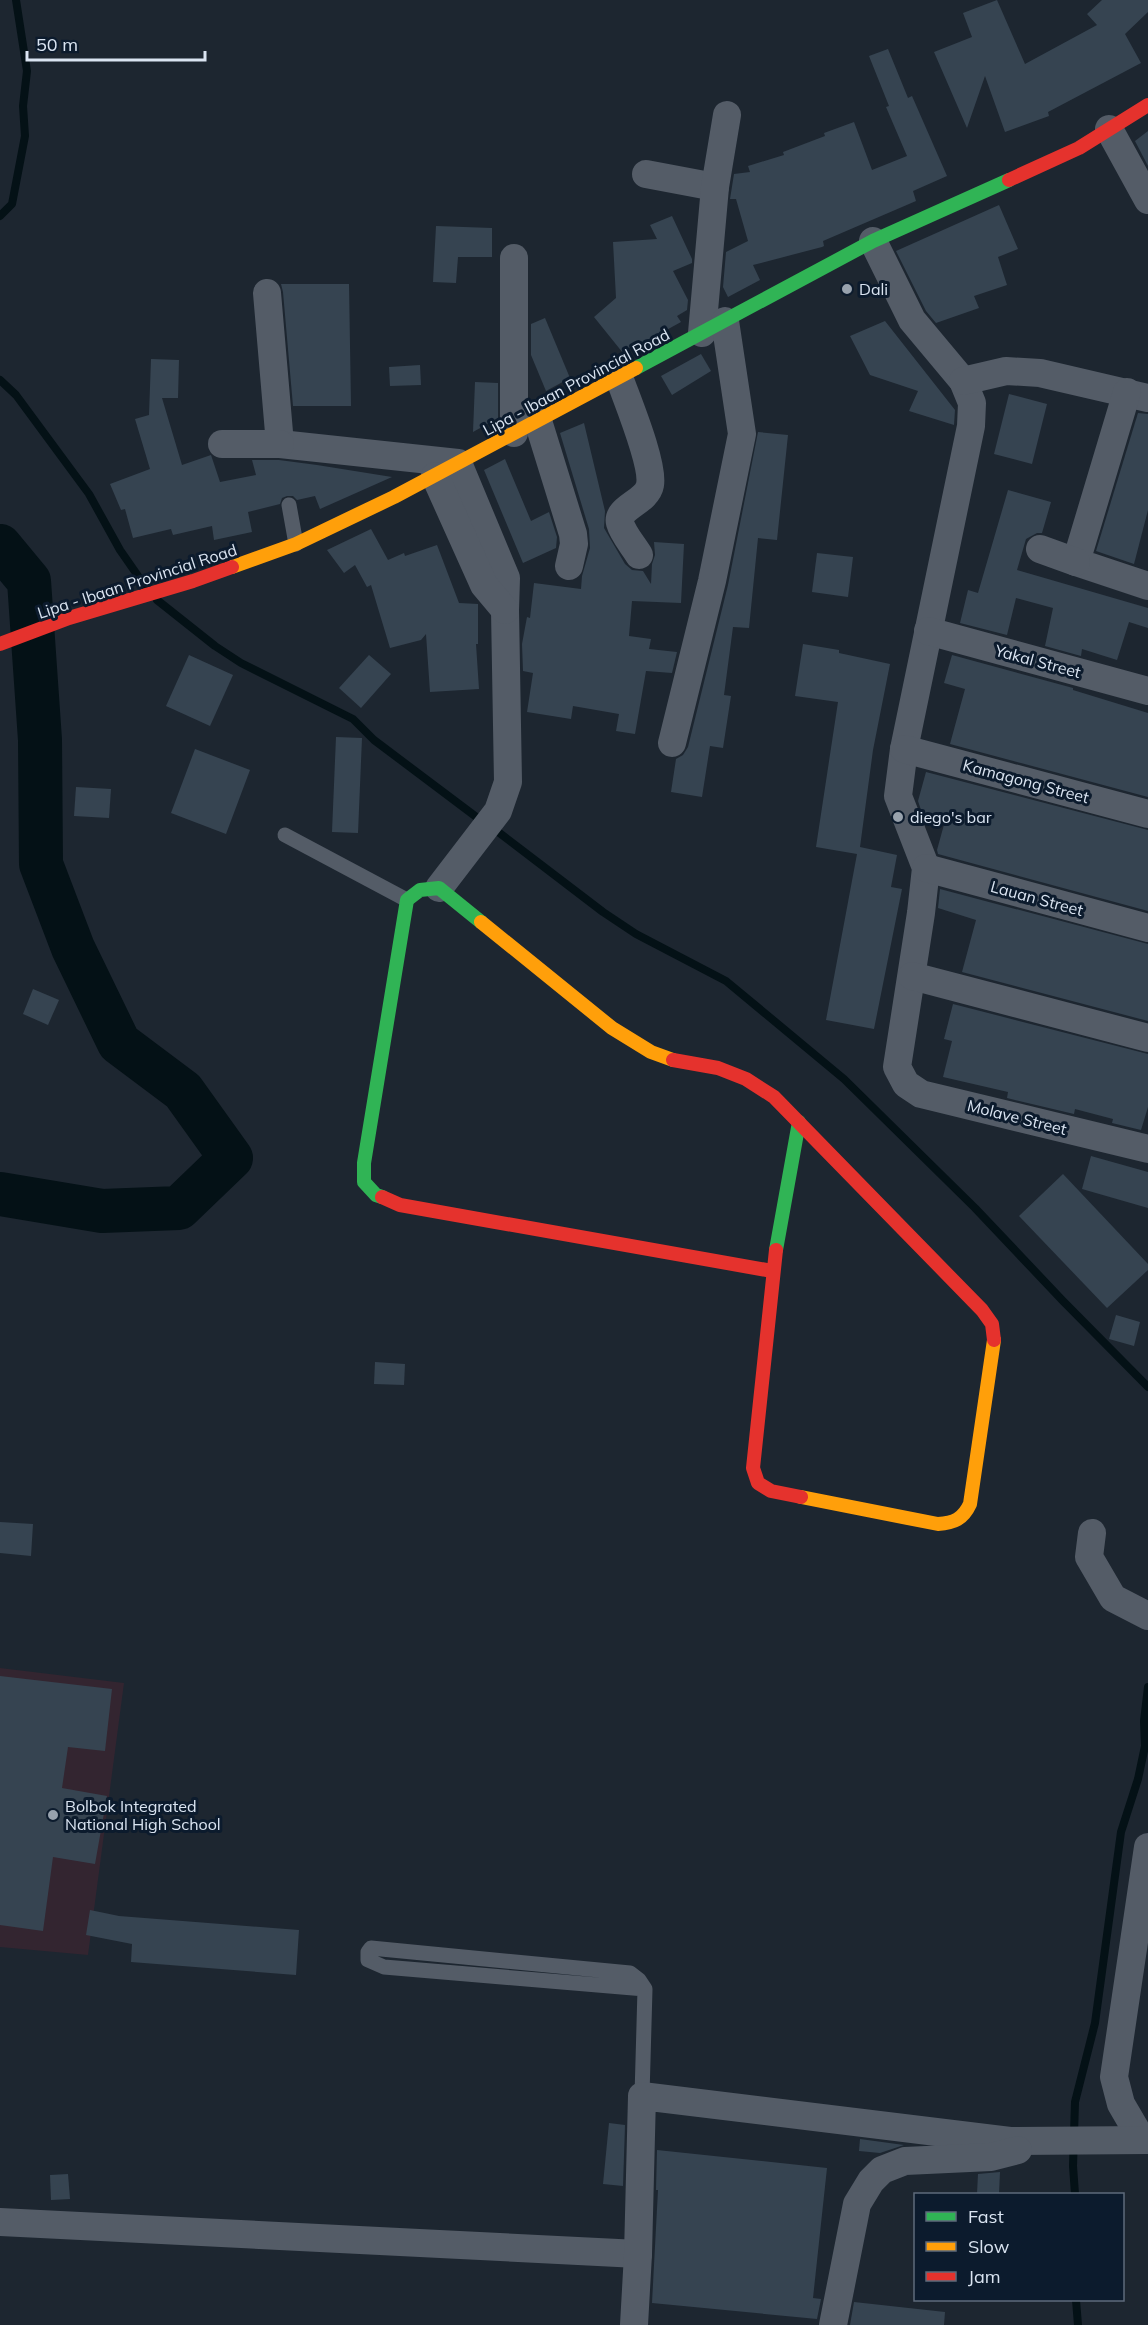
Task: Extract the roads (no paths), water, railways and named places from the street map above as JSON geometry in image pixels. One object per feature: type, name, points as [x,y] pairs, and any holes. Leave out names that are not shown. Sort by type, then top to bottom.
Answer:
[{"type":"street","name":"Lipa - Ibaan Provincial Road","points":[[0,644],[69,618],[180,585],[296,544],[446,470],[873,241],[1079,148],[1148,105]]},
{"type":"street","points":[[672,743],[712,581],[742,434],[713,327],[715,187],[727,115]]},
{"type":"street","points":[[1109,129],[1148,200]]},
{"type":"street","points":[[646,174],[715,187]]},
{"type":"street","points":[[873,241],[912,320],[963,381],[972,403],[972,426],[904,749],[898,796],[926,867],[912,976],[1148,1038]]},
{"type":"street","points":[[514,258],[526,427],[573,534],[574,544],[569,566]]},
{"type":"street","points":[[267,293],[280,444]]},
{"type":"street","points":[[963,381],[1006,371],[1040,373],[1138,395],[1076,561]]},
{"type":"street","points":[[619,377],[646,455],[650,485],[643,498],[622,513],[619,519],[620,525],[639,555]]},
{"type":"street","points":[[222,444],[280,444],[446,470],[506,578],[508,782],[487,826],[439,888]]},
{"type":"street","points":[[1040,549],[1147,581]]},
{"type":"street","name":"Yakal Street","points":[[928,631],[1148,691]]},
{"type":"street","name":"Kamagong Street","points":[[904,749],[1148,814]]},
{"type":"street","name":"Lauan Street","points":[[926,867],[1148,928]]},
{"type":"street","points":[[772,1270],[400,1205],[376,1195],[364,1182],[364,1163],[407,900],[420,890],[439,888],[612,1028],[651,1053],[675,1061],[718,1068],[746,1079],[774,1097],[799,1122],[982,1310],[992,1323],[994,1341],[970,1504],[965,1516],[956,1523],[938,1524],[771,1491],[758,1483],[753,1468],[772,1270],[799,1122]]},
{"type":"street","name":"Molave Street","points":[[912,976],[897,1067],[906,1084],[921,1094],[1148,1149]]},
{"type":"street","points":[[1092,1533],[1089,1557],[1113,1598],[1148,1616]]},
{"type":"street","points":[[1145,2140],[1121,2104],[1114,2077],[1148,1847]]},
{"type":"street","points":[[634,2325],[642,2096],[1010,2141],[1145,2140]]},
{"type":"street","points":[[833,2325],[857,2204],[871,2181],[882,2170],[905,2161],[991,2157],[1012,2151],[1098,2141]]},
{"type":"street","points":[[0,2222],[638,2254]]},
{"type":"lane","points":[[289,505],[296,544]]},
{"type":"lane","points":[[285,835],[407,900]]},
{"type":"lane","points":[[642,2096],[645,1989],[630,1973],[371,1948],[368,1952],[368,1960],[384,1967],[645,1989]]},
{"type":"lane","points":[[493,1959],[494,1976]]},
{"type":"waterway","points":[[0,216],[12,204],[25,136],[23,106],[27,71],[16,0]]},
{"type":"waterway","points":[[0,380],[16,395],[89,494],[120,550],[145,586]]},
{"type":"waterway","points":[[0,546],[29,581],[40,740],[41,864],[73,948],[119,1043],[183,1091],[231,1158],[179,1208],[102,1211],[0,1194]]},
{"type":"waterway","points":[[157,600],[215,646],[241,663],[353,719],[374,740],[483,822]]},
{"type":"waterway","points":[[493,828],[603,912],[636,934],[726,981],[844,1079],[975,1208],[1148,1387]]},
{"type":"waterway","points":[[1075,2193],[1073,2166],[1075,2102],[1095,2023],[1121,1832],[1138,1779],[1145,1746],[1144,1721],[1148,1687]]},
{"type":"waterway","points":[[1076,2301],[1078,2325]]},
{"type":"place","name":"Dali","points":[[847,289]]},
{"type":"place","name":"diego's bar","points":[[898,817]]},
{"type":"place","name":"Bolbok Integrated National High School","points":[[53,1815]]}]
